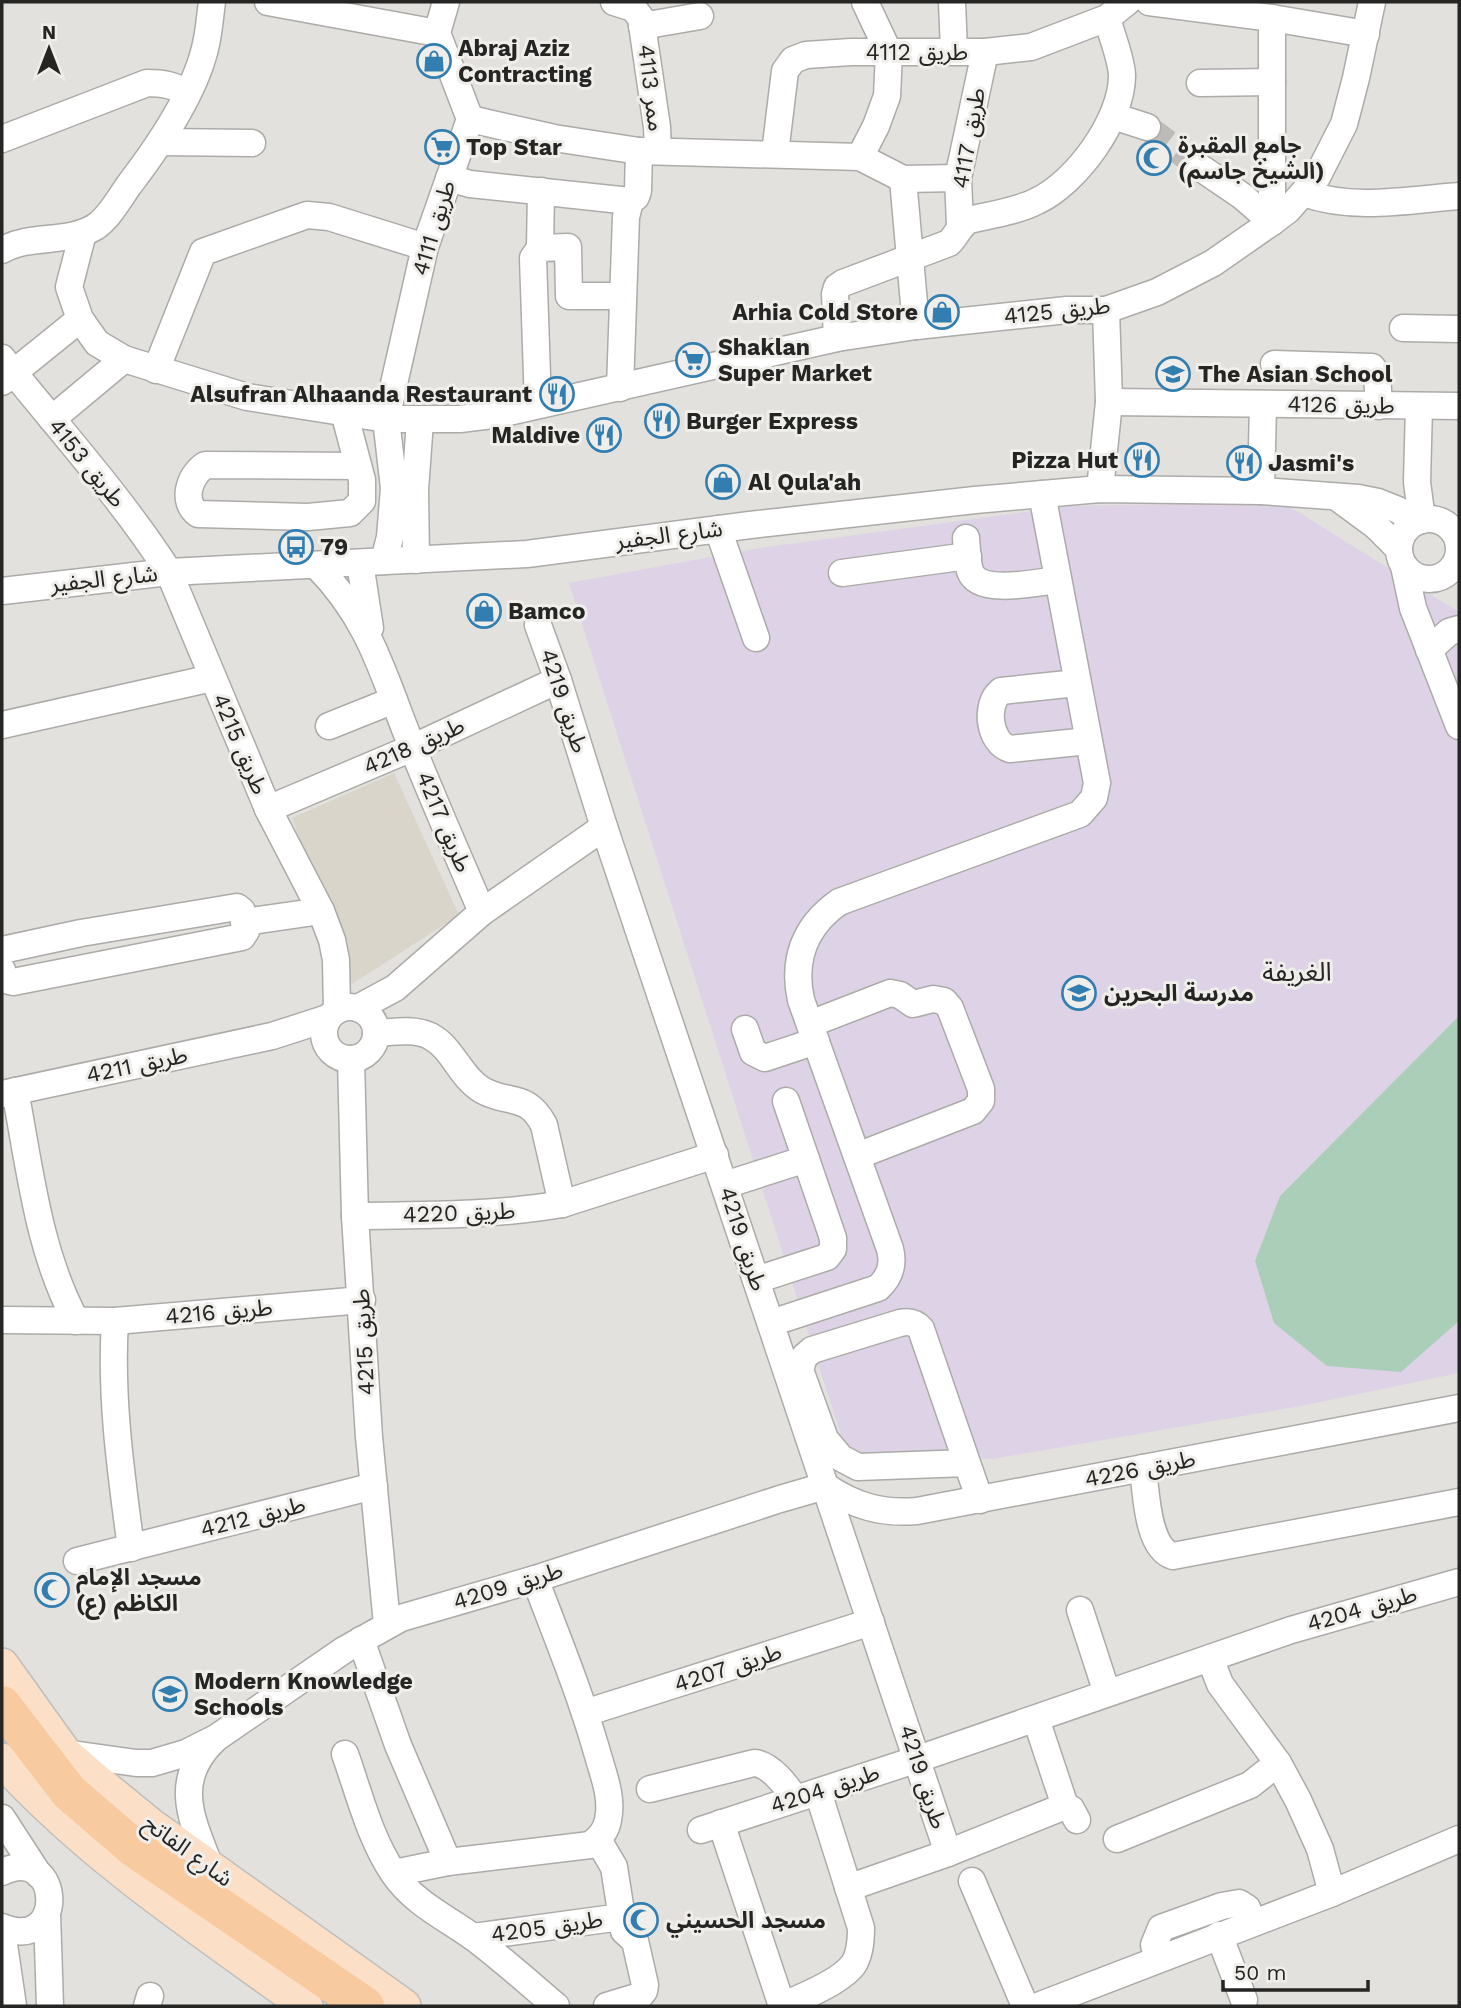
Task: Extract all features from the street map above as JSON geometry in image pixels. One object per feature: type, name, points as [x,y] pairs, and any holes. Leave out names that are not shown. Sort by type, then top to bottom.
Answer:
[{"type":"highway","points":[[2,1705],[69,1792],[134,1848],[365,2006]]},
{"type":"main road","name":"شارع الفاتح","points":[[2,1665],[65,1753],[152,1826],[404,2006]]},
{"type":"main road","points":[[2,1760],[52,1813],[140,1887],[306,2006]]},
{"type":"street","points":[[2,250],[20,242],[83,233],[97,226],[161,142],[187,93],[206,45],[212,2]]},
{"type":"street","points":[[268,2],[352,9],[437,33]]},
{"type":"street","points":[[446,2],[437,33],[470,119],[554,138],[648,151],[860,157],[903,179],[958,178]]},
{"type":"street","name":"ممر 4113","points":[[614,2],[633,8],[641,18],[657,127],[648,151]]},
{"type":"street","points":[[860,157],[887,96],[889,53],[865,2]]},
{"type":"street","points":[[952,2],[954,51]]},
{"type":"street","points":[[1149,2],[1272,18],[1366,34]]},
{"type":"street","name":"طريق 4125","points":[[420,421],[500,414],[836,338],[916,326],[1066,310],[1106,310],[1157,292],[1213,263],[1272,222],[1304,193],[1317,177],[1344,124],[1372,2]]},
{"type":"street","points":[[836,338],[837,287],[909,256],[949,243],[956,236],[960,225],[969,220],[1037,201],[1070,178],[1096,145],[1113,116],[1122,75],[1117,10]]},
{"type":"street","name":"طريق 4112","points":[[775,153],[785,71],[793,60],[806,55],[851,52],[985,52],[1031,47],[1117,10]]},
{"type":"street","name":"ممر 4113","points":[[642,26],[700,16]]},
{"type":"street","points":[[1272,18],[1272,222]]},
{"type":"street","name":"طريق 4117","points":[[960,225],[958,178],[985,52]]},
{"type":"street","points":[[1200,83],[1272,82]]},
{"type":"street","points":[[2,139],[147,83],[174,86],[187,93]]},
{"type":"street","points":[[1113,116],[1147,127]]},
{"type":"street","name":"طريق 4111","points":[[416,560],[405,489],[392,453],[386,419],[425,247],[470,119]]},
{"type":"street","points":[[161,142],[252,144]]},
{"type":"street","points":[[449,178],[470,184],[630,201],[636,197],[648,151]]},
{"type":"street","points":[[1198,166],[1242,196],[1272,222]]},
{"type":"street","points":[[903,179],[916,326]]},
{"type":"street","points":[[538,405],[533,258],[540,248],[541,191]]},
{"type":"street","points":[[1304,193],[1325,200],[1351,203],[1459,196]]},
{"type":"street","points":[[620,388],[626,217],[630,201]]},
{"type":"street","points":[[156,370],[203,252],[307,215],[330,217],[425,247]]},
{"type":"street","points":[[83,233],[69,287],[79,319],[97,343],[124,359],[247,397],[386,419],[420,421]]},
{"type":"street","points":[[540,248],[568,247],[569,296],[622,296]]},
{"type":"street","points":[[1100,489],[1109,402],[1106,310]]},
{"type":"street","points":[[6,371],[79,319]]},
{"type":"street","points":[[1403,328],[1459,329]]},
{"type":"street","points":[[52,419],[124,359]]},
{"type":"street","points":[[1275,364],[1372,367],[1377,374],[1379,406]]},
{"type":"street","name":"طريق 4153","points":[[6,371],[52,419],[149,541],[169,572]]},
{"type":"street","name":"طريق 4126","points":[[1109,402],[1459,407]]},
{"type":"street","name":"طريق 4126","points":[[1261,491],[1263,404]]},
{"type":"street","name":"طريق 4126","points":[[1419,406],[1416,482],[1424,521]]},
{"type":"street","points":[[344,412],[362,480],[362,501],[350,513],[308,517],[198,514],[190,509],[188,501],[189,489],[196,471],[205,465],[357,466]]},
{"type":"street","name":"طريق 4111","points":[[372,562],[405,489],[420,421]]},
{"type":"street","name":"شارع الجفير","points":[[2,591],[169,572],[527,554],[718,529],[1100,489],[1310,493],[1378,502],[1424,521]]},
{"type":"street","points":[[771,1323],[878,1288],[887,1277],[892,1264],[890,1249],[800,993],[797,972],[803,944],[817,920],[839,902],[1086,810],[1094,798],[1096,791],[1088,741],[1042,494]]},
{"type":"street","name":"شارع الجفير","points":[[1337,497],[1376,526],[1401,558]]},
{"type":"street","points":[[1459,510],[1424,521],[1403,533],[1401,558],[1413,608],[1459,726]]},
{"type":"street","points":[[1401,558],[1419,577],[1448,581],[1459,546],[1451,529],[1424,521]]},
{"type":"street","points":[[718,529],[755,638]]},
{"type":"street","points":[[842,573],[967,547],[971,573],[981,583],[988,585],[1058,580]]},
{"type":"street","name":"طريق 4217","points":[[372,562],[377,653]]},
{"type":"street","name":"طريق 4217","points":[[316,565],[353,608],[377,653],[412,748],[482,912]]},
{"type":"street","name":"طريق 4215","points":[[169,572],[268,810],[321,911],[355,1019],[324,1033],[339,1053],[355,1216],[374,1486],[387,1624]]},
{"type":"street","name":"طريق 4219","points":[[538,625],[948,1853]]},
{"type":"street","points":[[1429,650],[1449,632],[1459,629]]},
{"type":"street","points":[[2,725],[212,678]]},
{"type":"street","name":"طريق 4218","points":[[268,810],[412,748],[558,680]]},
{"type":"street","points":[[1077,682],[1001,691],[991,705],[995,738],[1003,747],[1010,749],[1088,741]]},
{"type":"street","points":[[329,726],[394,700]]},
{"type":"street","points":[[355,1019],[482,912],[604,827]]},
{"type":"street","points":[[2,950],[81,933],[237,907],[242,911],[246,931],[242,937],[13,982],[5,980],[2,970]]},
{"type":"street","points":[[244,922],[321,911]]},
{"type":"street","points":[[745,1028],[753,1052],[765,1058],[890,993],[900,995],[913,1004],[933,999],[944,1001],[950,1008],[979,1084],[981,1101],[973,1111],[857,1156]]},
{"type":"street","points":[[339,1053],[359,1058],[371,1048],[355,1019]]},
{"type":"street","points":[[355,1019],[430,1036],[441,1043],[480,1089],[529,1104],[544,1125],[562,1204]]},
{"type":"street","name":"طريق 4211","points":[[8,1093],[355,1019]]},
{"type":"street","name":"طريق 4211","points":[[272,1036],[295,1037],[339,1053]]},
{"type":"street","points":[[8,1093],[47,1250],[60,1291],[76,1321]]},
{"type":"street","points":[[756,1280],[827,1257],[834,1244],[786,1101]]},
{"type":"street","name":"طريق 4220","points":[[355,1216],[493,1214],[562,1204],[715,1156]]},
{"type":"street","points":[[725,1185],[806,1159]]},
{"type":"street","name":"طريق 4216","points":[[2,1320],[115,1321],[362,1300]]},
{"type":"street","points":[[115,1321],[113,1357],[116,1407],[131,1548]]},
{"type":"street","points":[[967,1463],[858,1466],[841,1458],[825,1439],[800,1370],[804,1357],[812,1350],[906,1321],[917,1325],[921,1329],[980,1500]]},
{"type":"street","name":"طريق 4226","points":[[825,1486],[852,1503],[883,1511],[917,1511],[1459,1408]]},
{"type":"street","points":[[1143,1468],[1156,1543],[1166,1554],[1173,1556],[1459,1502]]},
{"type":"street","name":"طريق 4212","points":[[77,1560],[374,1486]]},
{"type":"street","name":"طريق 4209","points":[[65,1753],[116,1762],[152,1763],[186,1753],[216,1738],[361,1640],[401,1618],[535,1579],[825,1486]]},
{"type":"street","points":[[394,1874],[448,1862],[590,1845],[598,1840],[605,1830],[609,1819],[609,1797],[585,1713],[535,1579]]},
{"type":"street","name":"طريق 4204","points":[[790,2004],[711,1826],[918,1759],[1291,1630],[1459,1582]]},
{"type":"street","points":[[1080,1610],[1107,1693]]},
{"type":"street","name":"طريق 4207","points":[[585,1713],[871,1622]]},
{"type":"street","points":[[361,1640],[398,1745],[448,1862]]},
{"type":"street","points":[[1210,1658],[1220,1684],[1278,1763],[1298,1800],[1320,1849],[1332,1893]]},
{"type":"street","name":"طريق 4219","points":[[848,1888],[1071,1813],[1036,1719]]},
{"type":"street","name":"طريق 4209","points":[[211,1869],[190,1811],[188,1794],[189,1780],[198,1756],[216,1738]]},
{"type":"street","name":"طريق 4205","points":[[345,1754],[377,1841],[394,1874],[419,1902],[473,1937],[556,2006]]},
{"type":"street","points":[[650,1789],[762,1763],[788,1788],[806,1795],[848,1888],[861,1928],[861,1941],[853,1965],[843,1975],[790,2004]]},
{"type":"street","points":[[1117,1839],[1250,1785],[1278,1763]]},
{"type":"street","points":[[2,1818],[47,1883],[51,1904],[41,1923],[32,1929],[22,1932],[2,1929],[13,2006]]},
{"type":"street","points":[[1038,2006],[1332,1893],[1459,1839]]},
{"type":"street","name":"طريق 4205","points":[[598,1840],[614,1867],[624,1931],[635,1941],[645,1985],[640,1996],[607,2006]]},
{"type":"street","points":[[2,1872],[22,1868],[39,1875]]},
{"type":"street","points":[[972,1881],[1025,2006]]},
{"type":"street","points":[[1158,1959],[1154,1945],[1161,1928],[1222,1906],[1240,1903],[1247,1908],[1253,1922]]},
{"type":"street","points":[[47,1914],[50,2006]]},
{"type":"street","name":"طريق 4205","points":[[473,1937],[621,1917]]},
{"type":"street","points":[[1219,1935],[1244,2000]]},
{"type":"shaded area","name":"مدرسة البحرين","points":[[1282,502],[1459,612],[1459,1373],[1301,1406],[992,1459],[847,1454],[569,583],[760,548],[1070,506]]},
{"type":"shaded area","points":[[394,773],[459,915],[352,984],[292,818]]},
{"type":"green space","points":[[1459,1016],[1459,1321],[1401,1372],[1327,1366],[1274,1323],[1255,1261],[1280,1196]]},
{"type":"tunnel","points":[[1147,127],[1198,166]]},
{"type":"place","name":"Abraj Aziz Contracting","points":[[434,61]]},
{"type":"place","name":"Top Star","points":[[442,147]]},
{"type":"place","name":"جامع المقبرة (الشيخ جاسم)","points":[[1154,158]]},
{"type":"place","name":"Arhia Cold Store","points":[[942,312]]},
{"type":"place","name":"Shaklan Super Market","points":[[693,360]]},
{"type":"place","name":"The Asian School","points":[[1173,374]]},
{"type":"place","name":"Alsufran Alhaanda Restaurant","points":[[557,394]]},
{"type":"place","name":"Burger Express","points":[[662,421]]},
{"type":"place","name":"Maldive","points":[[604,435]]},
{"type":"place","name":"Pizza Hut","points":[[1142,460]]},
{"type":"place","name":"Jasmi's","points":[[1244,463]]},
{"type":"place","name":"Al Qula'ah","points":[[723,482]]},
{"type":"place","name":"79","points":[[296,547]]},
{"type":"place","name":"Bamco","points":[[484,611]]},
{"type":"place","name":"مدرسة البحرين","points":[[1079,993]]},
{"type":"place","name":"مسجد الإمام الكاظم (ع)","points":[[52,1590]]},
{"type":"place","name":"Modern Knowledge Schools","points":[[170,1694]]},
{"type":"place","name":"مسجد الحسيني","points":[[641,1920]]},
{"type":"district","name":"الغريفة","points":[[1297,972]]}]
